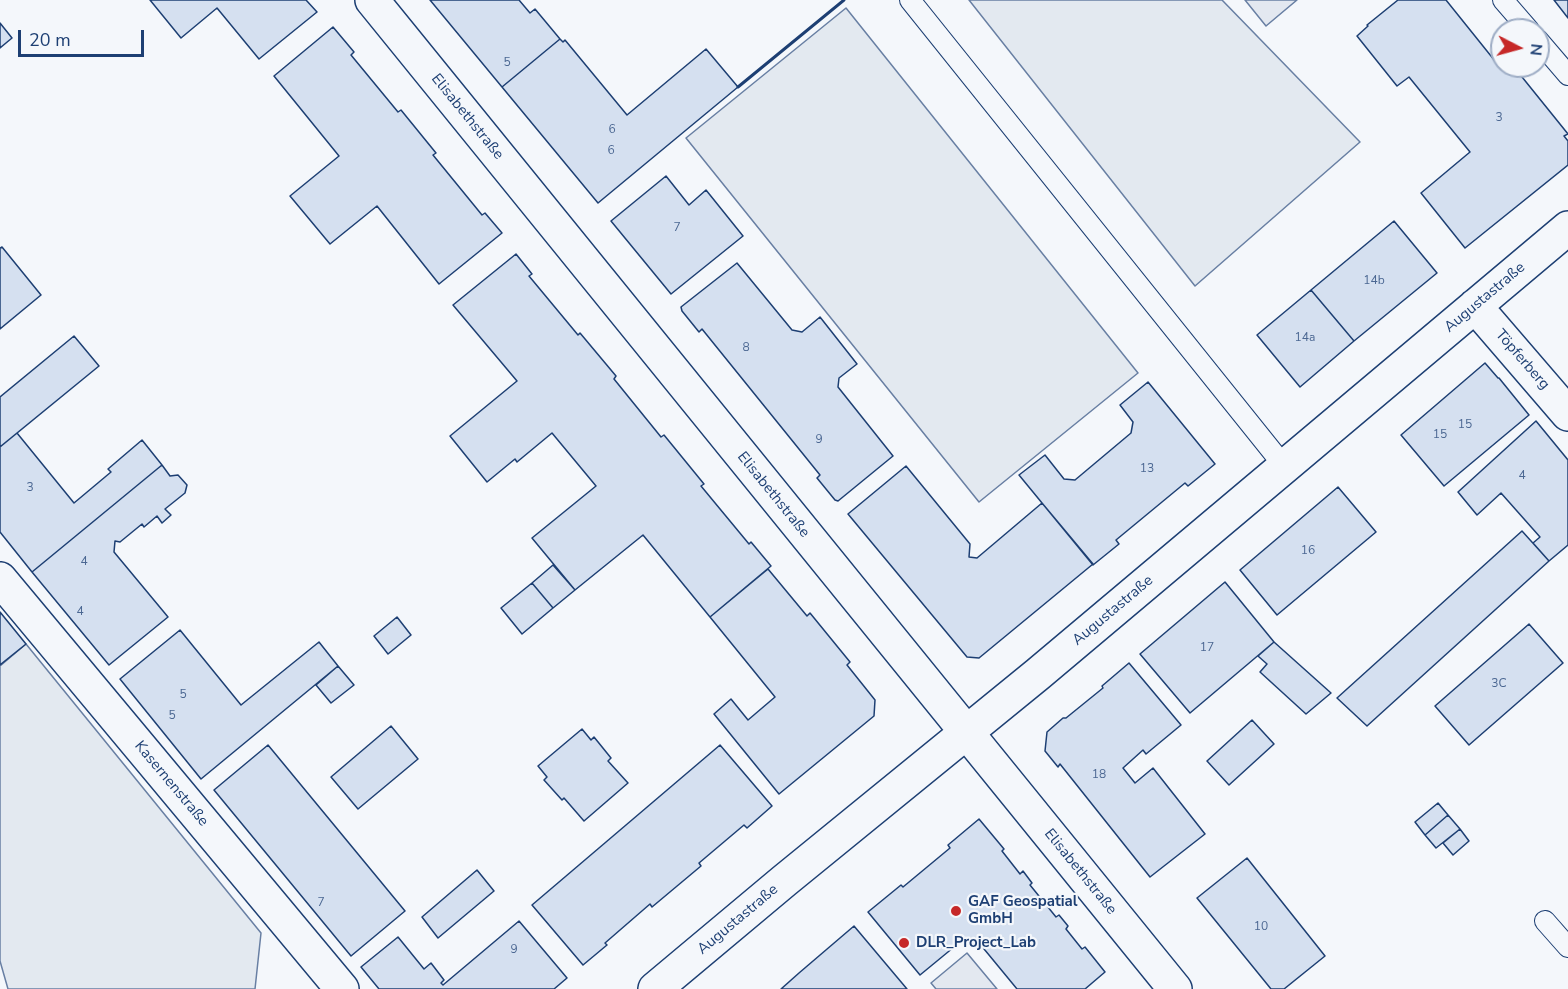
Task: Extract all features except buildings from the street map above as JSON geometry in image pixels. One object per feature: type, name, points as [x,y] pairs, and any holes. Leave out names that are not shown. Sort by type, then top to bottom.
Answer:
[{"type":"street","name":"Elisabethstraße","points":[[372,0],[1175,989]]},
{"type":"street","name":"Augustastraße","points":[[655,989],[1038,674],[1568,228]]},
{"type":"street","name":"Töpferberg","points":[[1475,306],[1568,414]]},
{"type":"street","name":"Kasernenstraße","points":[[0,579],[342,989]]},
{"type":"lane","points":[[910,0],[1284,466]]},
{"type":"lane","points":[[1503,0],[1519,18]]},
{"type":"lane","points":[[1550,54],[1568,75]]},
{"type":"lane","points":[[1545,921],[1568,947]]},
{"type":"shaded area","points":[[969,0],[1222,0],[1360,142],[1195,286]]},
{"type":"shaded area","points":[[1245,0],[1297,0],[1266,26]]},
{"type":"shaded area","points":[[846,8],[1138,373],[979,502],[686,138]]},
{"type":"shaded area","points":[[26,644],[261,933],[255,989],[8,989],[0,961],[0,666]]},
{"type":"shaded area","points":[[967,953],[997,989],[936,989],[931,983]]},
{"type":"wall","points":[[738,87],[844,0]]},
{"type":"place","name":"GAF Geospatial GmbH","points":[[956,911]]},
{"type":"place","name":"DLR_Project_Lab","points":[[904,943]]}]
